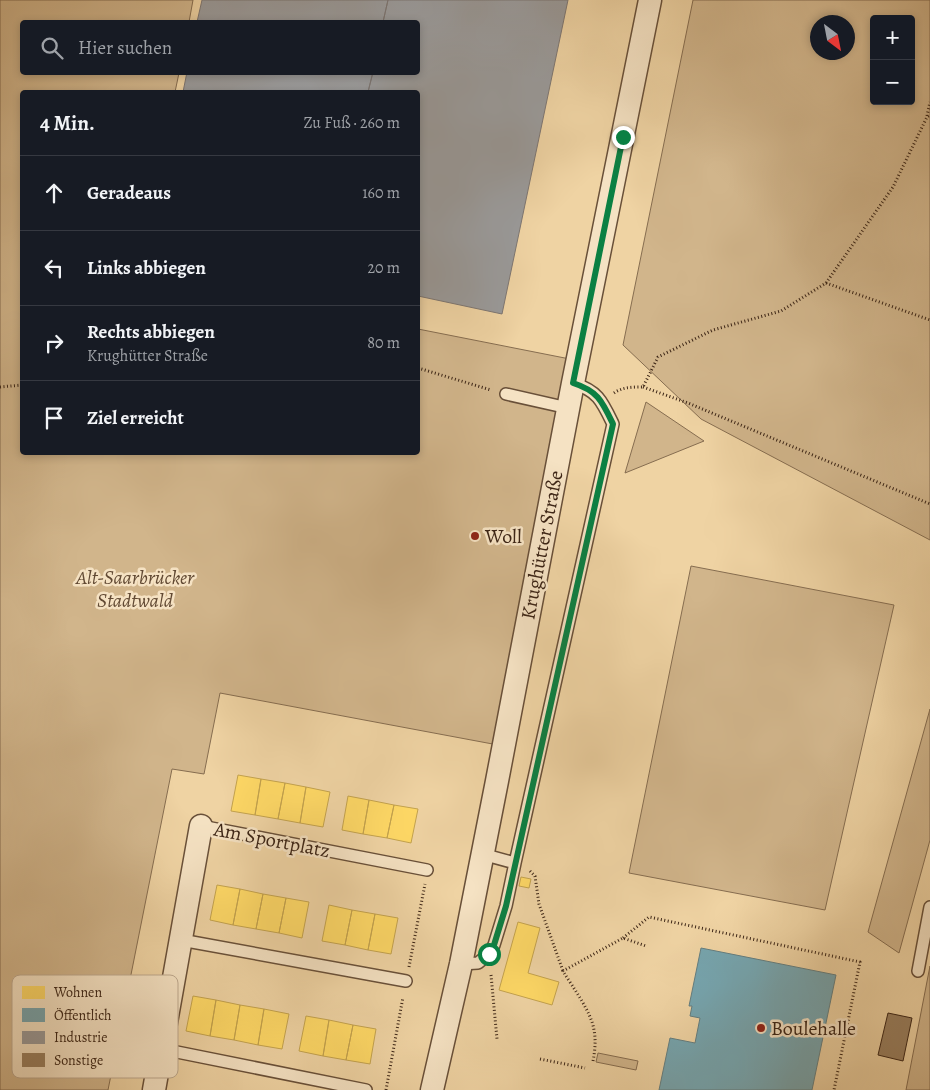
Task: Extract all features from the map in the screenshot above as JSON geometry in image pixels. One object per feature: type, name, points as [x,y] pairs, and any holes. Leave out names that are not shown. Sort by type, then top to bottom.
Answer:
[{"type":"street","name":"Krughütter Straße","points":[[432,1090],[461,964],[568,408],[650,0]]},
{"type":"street","name":"Am Sportplatz","points":[[175,975],[201,826]]},
{"type":"lane","points":[[461,964],[478,963],[489,954],[494,945],[506,906],[613,424],[602,402],[587,388],[573,383]]},
{"type":"lane","points":[[506,394],[568,408]]},
{"type":"lane","name":"Am Sportplatz","points":[[201,826],[427,870]]},
{"type":"lane","points":[[482,854],[515,862]]},
{"type":"lane","points":[[918,971],[930,907]]},
{"type":"lane","points":[[181,940],[406,981]]},
{"type":"lane","points":[[178,1052],[366,1090]]},
{"type":"path","points":[[643,387],[658,357],[713,330],[781,311],[826,283],[893,187],[929,116],[930,102]]},
{"type":"path","points":[[826,283],[930,320]]},
{"type":"path","points":[[420,369],[506,394]]},
{"type":"path","points":[[0,387],[20,385]]},
{"type":"path","points":[[602,402],[617,390],[643,387],[688,403],[930,504]]},
{"type":"path","points":[[515,862],[525,866],[536,876],[539,904],[563,972],[590,1018],[594,1030],[595,1052],[593,1061]]},
{"type":"path","points":[[563,972],[623,938],[649,917],[860,962],[834,1090]]},
{"type":"path","points":[[623,938],[646,946]]},
{"type":"path","points":[[489,954],[497,1039]]},
{"type":"path","points":[[540,1059],[585,1068]]},
{"type":"green space","name":"Alt-Saarbrücker Stadtwald","points":[[0,0],[193,0],[189,20],[20,20],[20,75],[179,75],[175,90],[20,90],[20,455],[420,455],[420,329],[580,361],[498,745],[220,693],[204,774],[172,769],[131,975],[12,975],[12,1078],[110,1078],[108,1090],[0,1090]]},
{"type":"green space","points":[[693,0],[930,0],[930,540],[701,419],[623,345]]},
{"type":"green space","points":[[646,402],[704,441],[625,473]]},
{"type":"green space","points":[[691,566],[894,605],[825,910],[629,873]]},
{"type":"green space","points":[[930,709],[930,840],[899,953],[868,932]]},
{"type":"green space","points":[[930,966],[930,1090],[906,1090]]},
{"type":"green space","points":[[598,1053],[638,1061],[636,1070],[596,1062]]},
{"type":"building: Wohnen","points":[[238,775],[261,779],[255,815],[231,811]]},
{"type":"building: Wohnen","points":[[261,779],[285,783],[278,819],[255,815]]},
{"type":"building: Wohnen","points":[[285,783],[306,787],[300,823],[278,819]]},
{"type":"building: Wohnen","points":[[306,787],[330,792],[323,827],[300,823]]},
{"type":"building: Wohnen","points":[[348,796],[369,800],[363,834],[342,830]]},
{"type":"building: Wohnen","points":[[369,800],[394,805],[387,838],[363,834]]},
{"type":"building: Wohnen","points":[[394,805],[418,809],[411,843],[387,838]]},
{"type":"building: Wohnen","points":[[521,877],[531,879],[529,888],[519,886]]},
{"type":"building: Wohnen","points":[[217,885],[240,889],[233,925],[210,920]]},
{"type":"building: Wohnen","points":[[240,889],[263,894],[256,929],[233,925]]},
{"type":"building: Wohnen","points":[[263,894],[286,898],[279,933],[256,929]]},
{"type":"building: Wohnen","points":[[286,898],[309,902],[302,938],[279,933]]},
{"type":"building: Wohnen","points":[[329,905],[352,910],[345,945],[322,941]]},
{"type":"building: Wohnen","points":[[352,910],[375,914],[368,950],[345,945]]},
{"type":"building: Wohnen","points":[[375,914],[398,918],[391,954],[368,950]]},
{"type":"building: Wohnen","points":[[518,922],[540,928],[528,973],[559,982],[552,1005],[499,990]]},
{"type":"building: Wohnen","points":[[193,996],[216,1000],[210,1036],[186,1031]]},
{"type":"building: Wohnen","points":[[216,1000],[240,1005],[234,1040],[210,1036]]},
{"type":"building: Wohnen","points":[[240,1005],[264,1009],[258,1045],[234,1040]]},
{"type":"building: Wohnen","points":[[264,1009],[289,1014],[282,1049],[258,1045]]},
{"type":"building: Wohnen","points":[[306,1016],[329,1020],[323,1056],[299,1051]]},
{"type":"building: Wohnen","points":[[329,1020],[353,1025],[346,1060],[323,1056]]},
{"type":"building: Wohnen","points":[[353,1025],[376,1029],[370,1064],[346,1060]]},
{"type":"building: Öffentlich","name":"Boulehalle","points":[[701,948],[836,975],[812,1090],[659,1090],[670,1038],[695,1043],[700,1018],[690,1016],[692,1006],[689,1006]]},
{"type":"building: Industrie","points":[[202,0],[388,0],[383,20],[197,20]]},
{"type":"building: Industrie","points":[[388,0],[568,0],[502,314],[420,296],[420,90],[368,90],[372,75],[420,75],[420,20],[383,20]]},
{"type":"building: Industrie","points":[[186,75],[372,75],[368,90],[183,90]]},
{"type":"building: Sonstige","points":[[888,1013],[912,1018],[903,1061],[878,1055]]},
{"type":"place","name":"Woll","points":[[475,536]]},
{"type":"place","name":"Boulehalle","points":[[761,1028]]},
{"type":"route","points":[[489,954],[494,945],[506,906],[613,424],[602,402],[587,388],[573,383],[623,137]]}]
